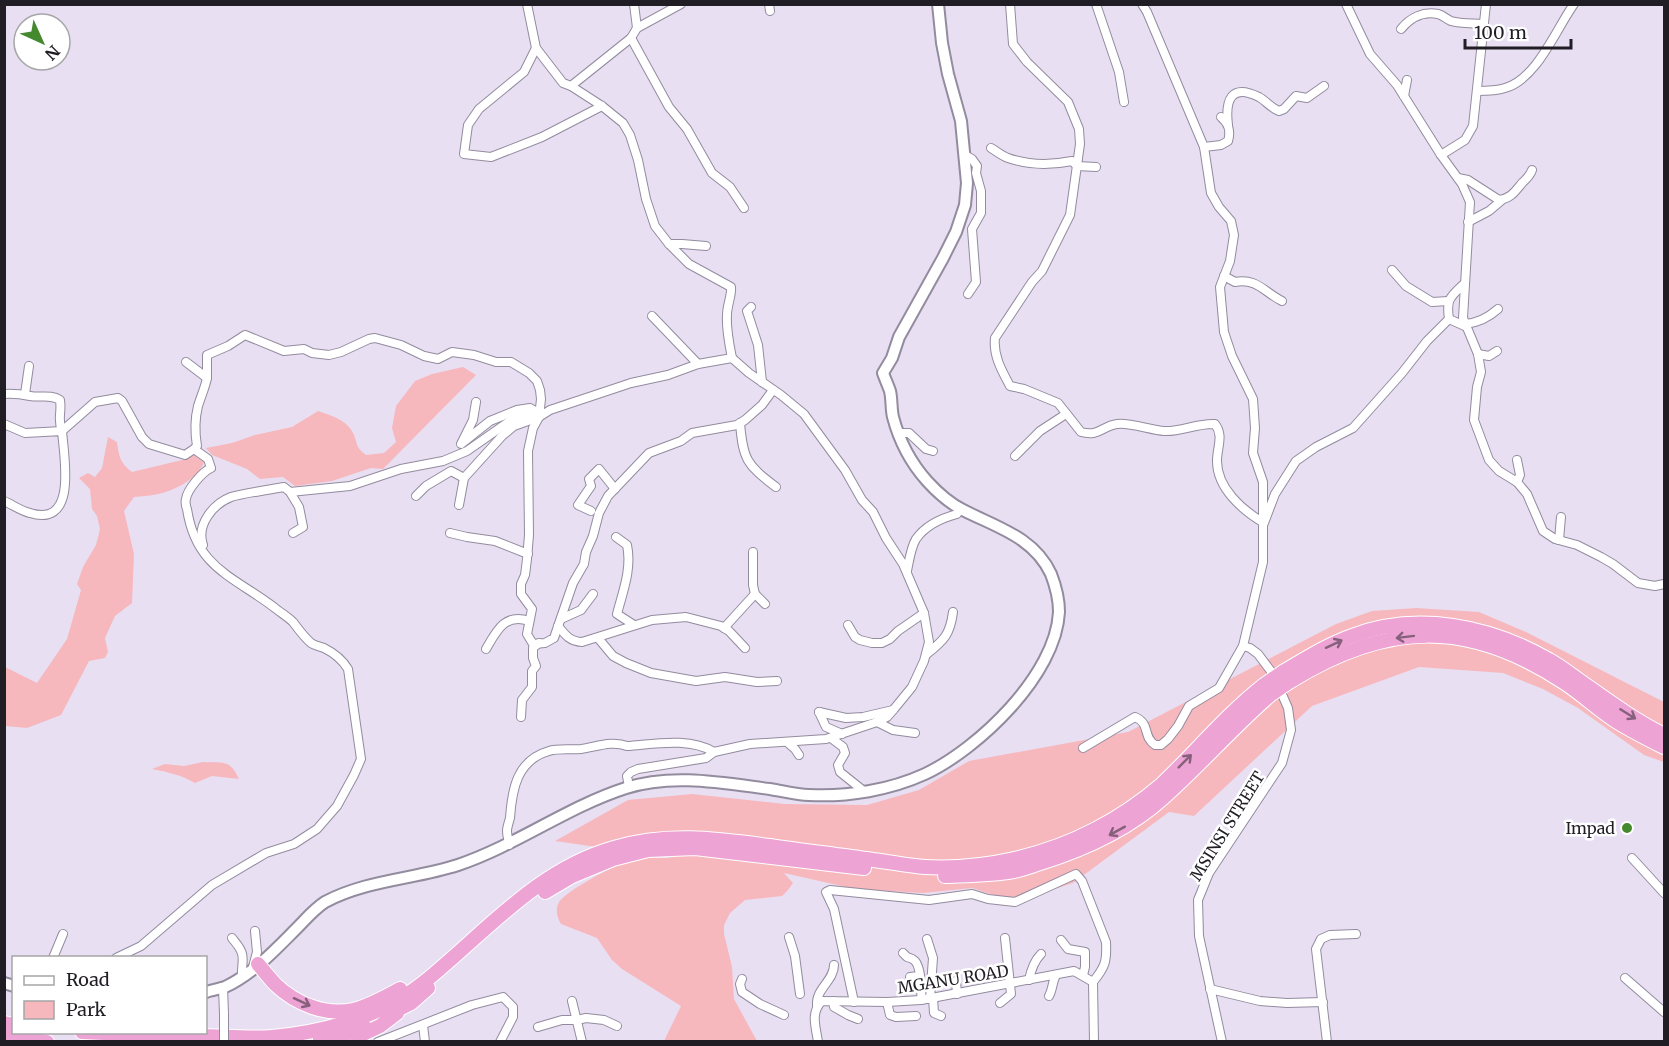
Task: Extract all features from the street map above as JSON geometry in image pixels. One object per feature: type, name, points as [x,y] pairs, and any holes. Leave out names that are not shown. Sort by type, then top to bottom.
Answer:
[{"type":"highway","points":[[157,1034],[269,1037],[349,1023],[385,1008],[421,984],[510,906],[570,866],[614,848],[664,838],[712,838],[925,867],[992,864],[1063,844],[1095,830],[1129,810],[1160,786],[1240,704],[1267,690],[1321,650],[1352,636],[1385,626],[1416,622],[1449,625],[1483,632],[1518,643],[1551,660],[1616,706],[1665,735]]},
{"type":"highway","points":[[1286,677],[1361,646],[1390,639],[1417,635],[1468,639],[1515,654],[1537,665],[1567,684],[1616,721],[1665,747]]},
{"type":"highway","points":[[345,1041],[380,1026],[411,1003],[505,921],[540,895],[572,876],[603,863],[648,850],[695,848],[928,876],[982,875],[1016,871],[1057,858],[1096,842],[1128,824],[1154,805],[1242,720],[1267,690]]},
{"type":"highway","points":[[255,967],[297,1001],[317,1009],[351,1010],[374,1002],[405,986],[474,938]]},
{"type":"highway","points":[[308,1041],[349,1033],[411,1003]]},
{"type":"highway","points":[[4,1036],[47,1041]]},
{"type":"main road","points":[[207,992],[223,987],[255,967],[322,904],[342,894],[457,866],[508,845],[589,802],[629,787],[673,780],[809,795],[865,792],[902,784],[927,773],[968,747],[1009,710],[1027,687],[1041,667],[1053,641],[1059,613],[1058,593],[1044,561],[1021,538],[960,509],[937,492],[925,479],[898,433],[892,412],[890,392],[883,373],[892,358],[899,337],[956,232],[965,205],[967,183],[961,121],[942,43],[938,4]]},
{"type":"street","points":[[527,4],[536,48],[562,82],[602,106],[623,123],[630,135],[646,199],[656,226],[669,244],[689,264],[731,287],[727,316],[732,358],[804,414],[845,470],[862,500],[873,512],[886,538],[894,548],[924,613],[929,642],[912,687],[887,717],[877,722],[831,738],[788,743],[750,744],[714,752],[706,758],[638,770],[627,776],[629,787]]},
{"type":"street","points":[[634,4],[637,28]]},
{"type":"street","points":[[571,86],[631,38],[637,28],[681,4]]},
{"type":"street","points":[[1010,4],[1013,44],[1027,62],[1068,102],[1079,129],[1080,144],[1070,215],[1042,271],[1032,282],[995,338],[994,348],[1001,370],[1010,386],[1024,389],[1058,403],[1081,432],[1092,434],[1116,424],[1164,431],[1180,430],[1204,423],[1215,424],[1220,435],[1217,462],[1223,486],[1245,511],[1264,523]]},
{"type":"street","points":[[1096,4],[1119,72],[1124,102]]},
{"type":"street","points":[[1083,748],[1135,717],[1145,724],[1148,740],[1155,745],[1161,745],[1178,726],[1189,706],[1219,688],[1243,646],[1263,562],[1263,482],[1253,453],[1255,428],[1253,399],[1232,356],[1224,332],[1220,287],[1230,261],[1234,235],[1231,221],[1211,193],[1204,147],[1142,4]]},
{"type":"street","points":[[1346,4],[1370,54],[1397,85],[1468,194],[1470,202],[1462,308],[1463,318],[1479,354],[1481,372],[1474,420],[1489,460],[1499,471],[1517,482],[1527,494],[1543,531],[1559,540],[1593,552],[1638,583],[1655,586],[1665,584]]},
{"type":"street","points":[[1442,155],[1465,140],[1473,126],[1486,4]]},
{"type":"street","points":[[1477,91],[1506,88],[1517,82],[1546,52],[1574,4]]},
{"type":"street","points":[[1401,30],[1417,16],[1425,14],[1439,14],[1450,21],[1484,24]]},
{"type":"street","points":[[631,38],[669,106],[692,138],[712,174],[730,188],[744,208]]},
{"type":"street","points":[[536,48],[524,72],[479,110],[468,125],[464,154],[491,157],[542,137],[602,106]]},
{"type":"street","points":[[1404,96],[1407,80]]},
{"type":"street","points":[[1204,147],[1221,145],[1228,141],[1230,133],[1228,104],[1235,92],[1256,96],[1271,108],[1279,111],[1284,109],[1296,96],[1307,98],[1324,86]]},
{"type":"street","points":[[1221,117],[1228,125]]},
{"type":"street","points":[[991,148],[1007,158],[1025,162],[1072,161],[1077,166],[1096,167]]},
{"type":"street","points":[[965,155],[977,166],[976,173],[981,191],[981,213],[972,229],[976,282],[968,294]]},
{"type":"street","points":[[1468,222],[1514,194],[1530,176],[1532,170]]},
{"type":"street","points":[[1458,178],[1468,180],[1502,200]]},
{"type":"street","points":[[669,244],[706,246]]},
{"type":"street","points":[[1392,270],[1406,286],[1466,326]]},
{"type":"street","points":[[1224,276],[1235,282],[1245,280],[1258,285],[1269,295],[1282,301]]},
{"type":"street","points":[[1449,315],[1447,305],[1450,297],[1464,284]]},
{"type":"street","points":[[1432,302],[1449,302]]},
{"type":"street","points":[[750,308],[747,311],[758,345],[762,382]]},
{"type":"street","points":[[1466,326],[1493,314],[1498,309]]},
{"type":"street","points":[[1264,523],[1275,494],[1296,461],[1316,447],[1353,428],[1449,315]]},
{"type":"street","points":[[652,316],[698,364]]},
{"type":"street","points":[[5,425],[25,433],[62,431],[95,402],[118,398],[148,444],[184,455],[197,446],[195,426],[197,409],[205,390],[207,355],[228,346],[245,335],[284,351],[304,349],[312,353],[329,355],[375,338],[438,359],[452,352],[474,355],[496,362],[511,362],[529,373],[537,381],[540,390],[539,417],[533,428],[528,451],[528,554],[525,575],[521,584],[521,594],[532,609],[527,634],[533,644],[554,638],[573,583],[584,564],[599,513],[608,496],[649,453],[681,441],[692,434],[740,423],[762,405],[773,390]]},
{"type":"street","points":[[1479,354],[1489,356],[1497,351]]},
{"type":"street","points":[[459,505],[464,478],[514,426],[539,417],[550,410],[631,383],[668,375],[698,364],[732,358]]},
{"type":"street","points":[[186,362],[207,378]]},
{"type":"street","points":[[25,394],[29,366]]},
{"type":"street","points":[[4,394],[54,396],[60,400],[62,409],[59,423],[62,431],[65,487],[63,501],[59,507],[54,512],[43,515],[30,513],[4,501]]},
{"type":"street","points":[[476,402],[473,420],[461,444],[490,421],[517,410],[530,408],[539,417]]},
{"type":"street","points":[[290,492],[350,486],[401,469],[443,461],[467,451],[514,418],[526,414],[539,417]]},
{"type":"street","points":[[1015,456],[1040,431],[1066,414]]},
{"type":"street","points":[[740,423],[744,455],[749,464],[776,487]]},
{"type":"street","points":[[898,433],[909,433],[926,449],[933,451]]},
{"type":"street","points":[[118,956],[141,946],[212,885],[266,853],[294,844],[317,829],[337,806],[361,759],[348,669],[343,661],[304,637],[291,620],[222,573],[201,551],[191,528],[185,500],[205,471],[211,468],[208,459],[194,449]]},
{"type":"street","points":[[1517,460],[1520,475],[1517,482]]},
{"type":"street","points":[[591,511],[578,505],[591,486],[589,479],[599,469],[615,489]]},
{"type":"street","points":[[416,496],[426,486],[451,471],[464,478]]},
{"type":"street","points":[[201,538],[206,516],[231,497],[284,487],[299,507],[303,527],[293,532]]},
{"type":"street","points":[[186,505],[194,516],[195,527],[209,560]]},
{"type":"street","points":[[906,572],[916,540],[933,524],[957,514],[960,509]]},
{"type":"street","points":[[1559,540],[1561,517]]},
{"type":"street","points":[[450,532],[495,541],[528,554]]},
{"type":"street","points":[[616,537],[627,545],[630,558],[628,575],[617,614],[634,626]]},
{"type":"street","points":[[753,552],[755,594],[765,604]]},
{"type":"street","points":[[559,623],[580,610],[593,594]]},
{"type":"street","points":[[724,628],[755,594]]},
{"type":"street","points":[[926,655],[943,641],[951,625],[953,612]]},
{"type":"street","points":[[848,625],[855,637],[860,640],[882,643],[924,613]]},
{"type":"street","points":[[559,623],[573,642],[582,642],[652,620],[686,617],[724,628],[745,648]]},
{"type":"street","points":[[486,649],[502,624],[519,618],[530,621]]},
{"type":"street","points":[[598,638],[613,656],[651,673],[696,681],[726,677],[757,682],[777,681]]},
{"type":"street","points":[[521,717],[522,700],[532,687],[532,672],[536,666],[533,648],[539,643]]},
{"type":"street","name":"MSINSI STREET","points":[[1222,1041],[1199,936],[1198,900],[1209,873],[1282,763],[1290,730],[1288,708],[1267,665],[1258,654],[1243,646]]},
{"type":"street","points":[[842,734],[826,727],[819,712],[846,718],[863,717],[894,709]]},
{"type":"street","points":[[877,722],[893,730],[915,733]]},
{"type":"street","points":[[831,738],[843,747],[845,753],[838,765],[840,772],[865,792]]},
{"type":"street","points":[[508,845],[511,796],[519,774],[527,763],[537,756],[551,750],[618,744],[627,746],[688,743],[714,752]]},
{"type":"street","points":[[788,743],[799,755]]},
{"type":"street","points":[[1632,858],[1665,893]]},
{"type":"street","points":[[854,1002],[834,909],[826,892],[830,890],[929,900],[972,894],[988,899],[1015,902],[1076,874],[1082,881],[1106,942],[1104,969],[1093,982],[1094,1041]]},
{"type":"street","points":[[255,931],[257,952],[255,967]]},
{"type":"street","points":[[53,956],[63,934]]},
{"type":"street","points":[[1328,1041],[1316,949],[1321,939],[1330,935],[1356,934]]},
{"type":"street","points":[[789,937],[795,956],[800,994]]},
{"type":"street","points":[[232,938],[242,952],[242,976]]},
{"type":"street","points":[[1000,1004],[1011,994],[1005,938]]},
{"type":"street","points":[[927,939],[933,958],[931,998],[934,1013],[941,1016]]},
{"type":"street","points":[[1061,940],[1068,949],[1084,952],[1083,975],[1093,982]]},
{"type":"street","points":[[903,953],[916,962],[921,1000]]},
{"type":"street","points":[[1029,980],[1030,971],[1041,954]]},
{"type":"street","points":[[818,1041],[814,1017],[817,999],[819,992],[834,973],[834,965]]},
{"type":"street","name":"MGANU ROAD","points":[[817,1006],[822,1001],[921,1000],[1074,971],[1083,975]]},
{"type":"street","points":[[1049,996],[1056,975]]},
{"type":"street","points":[[910,977],[919,976]]},
{"type":"street","points":[[1625,978],[1665,1012]]},
{"type":"street","points":[[742,979],[740,984],[742,992],[760,1004],[784,1015]]},
{"type":"street","points":[[956,981],[957,994]]},
{"type":"street","points":[[223,987],[224,1041]]},
{"type":"street","points":[[1210,989],[1260,1001],[1323,1002]]},
{"type":"street","points":[[378,1041],[463,1013],[503,997],[513,1007],[513,1017],[500,1041]]},
{"type":"street","points":[[572,1001],[582,1041]]},
{"type":"street","points":[[833,1001],[834,1007],[839,1011],[858,1019]]},
{"type":"street","points":[[886,1002],[890,1015],[916,1016]]},
{"type":"street","points":[[538,1027],[562,1020],[594,1018],[617,1026]]},
{"type":"street","points":[[423,1025],[425,1041]]},
{"type":"green space","points":[[463,367],[476,375],[383,469],[371,468],[332,481],[295,486],[283,477],[260,479],[247,469],[212,455],[206,448],[292,427],[318,411],[339,419],[348,426],[359,448],[366,455],[384,453],[396,442],[392,428],[396,406],[415,381],[432,374]]},
{"type":"green space","points":[[108,437],[117,442],[121,459],[132,472],[194,455],[204,462],[197,473],[185,483],[164,492],[134,497],[124,511],[134,554],[132,603],[115,616],[105,638],[108,652],[105,658],[89,661],[61,715],[27,728],[5,726],[5,667],[37,683],[67,639],[81,590],[77,584],[83,567],[96,545],[100,529],[97,516],[92,509],[90,489],[79,478],[88,473],[95,477],[102,468]]},
{"type":"green space","points":[[1416,608],[1479,612],[1526,632],[1664,702],[1664,762],[1644,755],[1578,708],[1543,689],[1503,673],[1419,667],[1312,706],[1194,816],[1169,812],[1073,883],[1015,902],[972,888],[923,893],[855,889],[784,873],[793,883],[782,896],[745,900],[730,913],[724,925],[732,967],[734,999],[757,1041],[664,1041],[681,1006],[622,969],[612,960],[597,938],[561,924],[558,919],[559,902],[572,890],[595,877],[635,859],[673,858],[555,841],[628,800],[692,794],[785,804],[867,805],[919,790],[969,761],[1128,732],[1336,624],[1372,611]]},
{"type":"green space","points":[[203,762],[225,763],[232,768],[239,779],[212,776],[195,783],[174,774],[152,769],[165,764],[184,766]]},
{"type":"place","name":"Impad","points":[[1627,828]]}]
